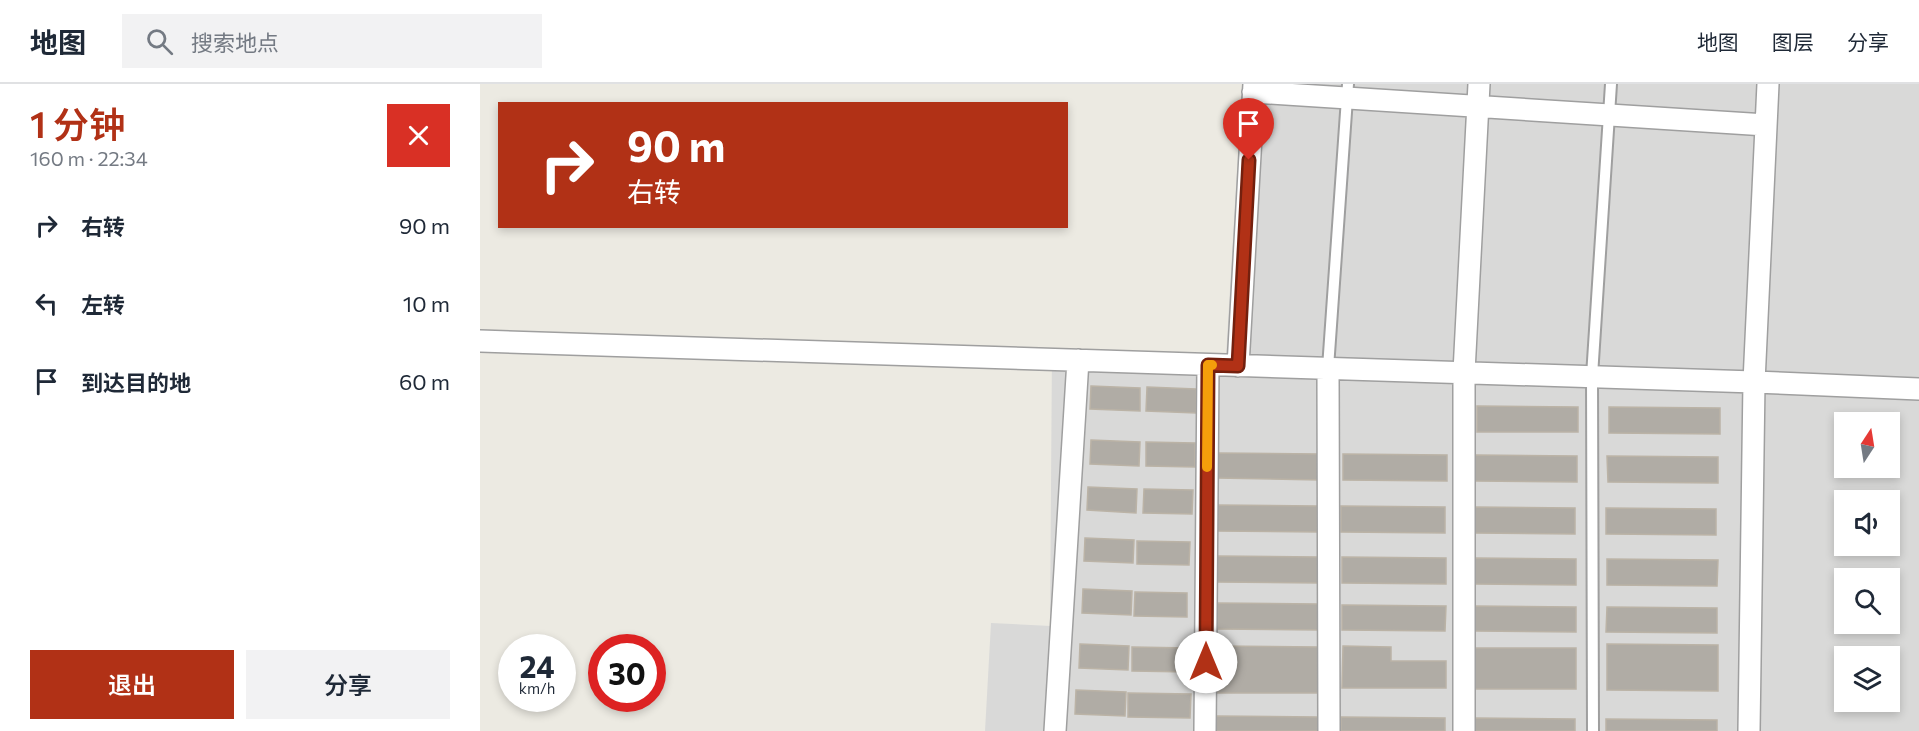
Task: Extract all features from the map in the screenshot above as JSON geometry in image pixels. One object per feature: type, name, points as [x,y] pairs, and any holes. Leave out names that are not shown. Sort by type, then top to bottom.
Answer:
[{"type":"street","points":[[1464,731],[1464,372],[1479,84]]},
{"type":"street","points":[[1749,731],[1754,382],[1768,84]]},
{"type":"street","points":[[1238,366],[1253,88],[1347,91],[1477,106],[1766,125]]},
{"type":"street","points":[[480,341],[1592,376],[1919,389]]},
{"type":"street","points":[[1055,731],[1078,360]]},
{"type":"street","points":[[1205,731],[1208,365]]},
{"type":"street","points":[[1328,368],[1329,731]]},
{"type":"lane","points":[[1593,731],[1592,376],[1611,84]]},
{"type":"lane","points":[[1328,368],[1347,91]]},
{"type":"shaded area","points":[[1242,84],[1919,84],[1919,731],[985,731],[991,623],[1050,626],[1052,350],[1226,357]]},
{"type":"building","points":[[1091,386],[1140,388],[1140,411],[1090,409]]},
{"type":"building","points":[[1147,387],[1196,389],[1196,413],[1146,411]]},
{"type":"building","points":[[1477,406],[1578,407],[1578,432],[1477,432]]},
{"type":"building","points":[[1609,407],[1720,408],[1720,434],[1609,433]]},
{"type":"building","points":[[1091,440],[1140,442],[1139,466],[1090,464]]},
{"type":"building","points":[[1146,442],[1195,443],[1195,467],[1146,466]]},
{"type":"building","points":[[1217,453],[1319,454],[1319,480],[1216,478]]},
{"type":"building","points":[[1343,454],[1447,455],[1447,481],[1343,480]]},
{"type":"building","points":[[1475,455],[1577,456],[1577,482],[1475,481]]},
{"type":"building","points":[[1607,456],[1718,457],[1718,483],[1608,482]]},
{"type":"building","points":[[1088,487],[1137,489],[1136,513],[1087,510]]},
{"type":"building","points":[[1144,489],[1193,490],[1192,514],[1143,513]]},
{"type":"building","points":[[1215,505],[1317,506],[1317,532],[1215,531]]},
{"type":"building","points":[[1341,506],[1445,507],[1445,533],[1341,532]]},
{"type":"building","points":[[1474,507],[1575,508],[1575,534],[1473,533]]},
{"type":"building","points":[[1606,508],[1716,509],[1716,535],[1606,534]]},
{"type":"building","points":[[1085,538],[1134,540],[1133,563],[1084,561]]},
{"type":"building","points":[[1137,541],[1190,542],[1189,565],[1137,564]]},
{"type":"building","points":[[1216,556],[1318,557],[1318,583],[1216,582]]},
{"type":"building","points":[[1342,557],[1446,558],[1446,584],[1342,583]]},
{"type":"building","points":[[1475,558],[1576,559],[1576,585],[1474,584]]},
{"type":"building","points":[[1607,559],[1718,560],[1717,586],[1607,585]]},
{"type":"building","points":[[1083,589],[1132,591],[1131,615],[1082,613]]},
{"type":"building","points":[[1135,592],[1187,593],[1187,617],[1134,616]]},
{"type":"building","points":[[1215,603],[1318,604],[1318,630],[1215,629]]},
{"type":"building","points":[[1342,605],[1446,606],[1445,631],[1342,630]]},
{"type":"building","points":[[1474,606],[1576,607],[1576,632],[1474,631]]},
{"type":"building","points":[[1607,607],[1717,608],[1717,633],[1606,632]]},
{"type":"building","points":[[1080,644],[1129,646],[1128,670],[1079,668]]},
{"type":"building","points":[[1607,644],[1718,645],[1718,691],[1607,690]]},
{"type":"building","points":[[1216,646],[1319,647],[1318,693],[1216,693]]},
{"type":"building","points":[[1343,646],[1391,647],[1391,661],[1446,661],[1446,688],[1342,688]]},
{"type":"building","points":[[1132,647],[1190,648],[1189,672],[1132,671]]},
{"type":"building","points":[[1475,648],[1576,648],[1576,689],[1475,689]]},
{"type":"building","points":[[1076,690],[1126,692],[1125,716],[1075,714]]},
{"type":"building","points":[[1128,693],[1191,694],[1190,718],[1128,717]]},
{"type":"building","points":[[1215,716],[1318,717],[1318,731],[1215,731]]},
{"type":"building","points":[[1341,717],[1445,718],[1445,731],[1341,731]]},
{"type":"building","points":[[1474,718],[1575,719],[1575,731],[1474,731]]},
{"type":"building","points":[[1606,719],[1717,720],[1717,731],[1606,731]]},
{"type":"slow traffic","points":[[1207,467],[1208,365],[1212,365]]},
{"type":"route","points":[[1206,662],[1208,365],[1238,366],[1249,160]]}]
